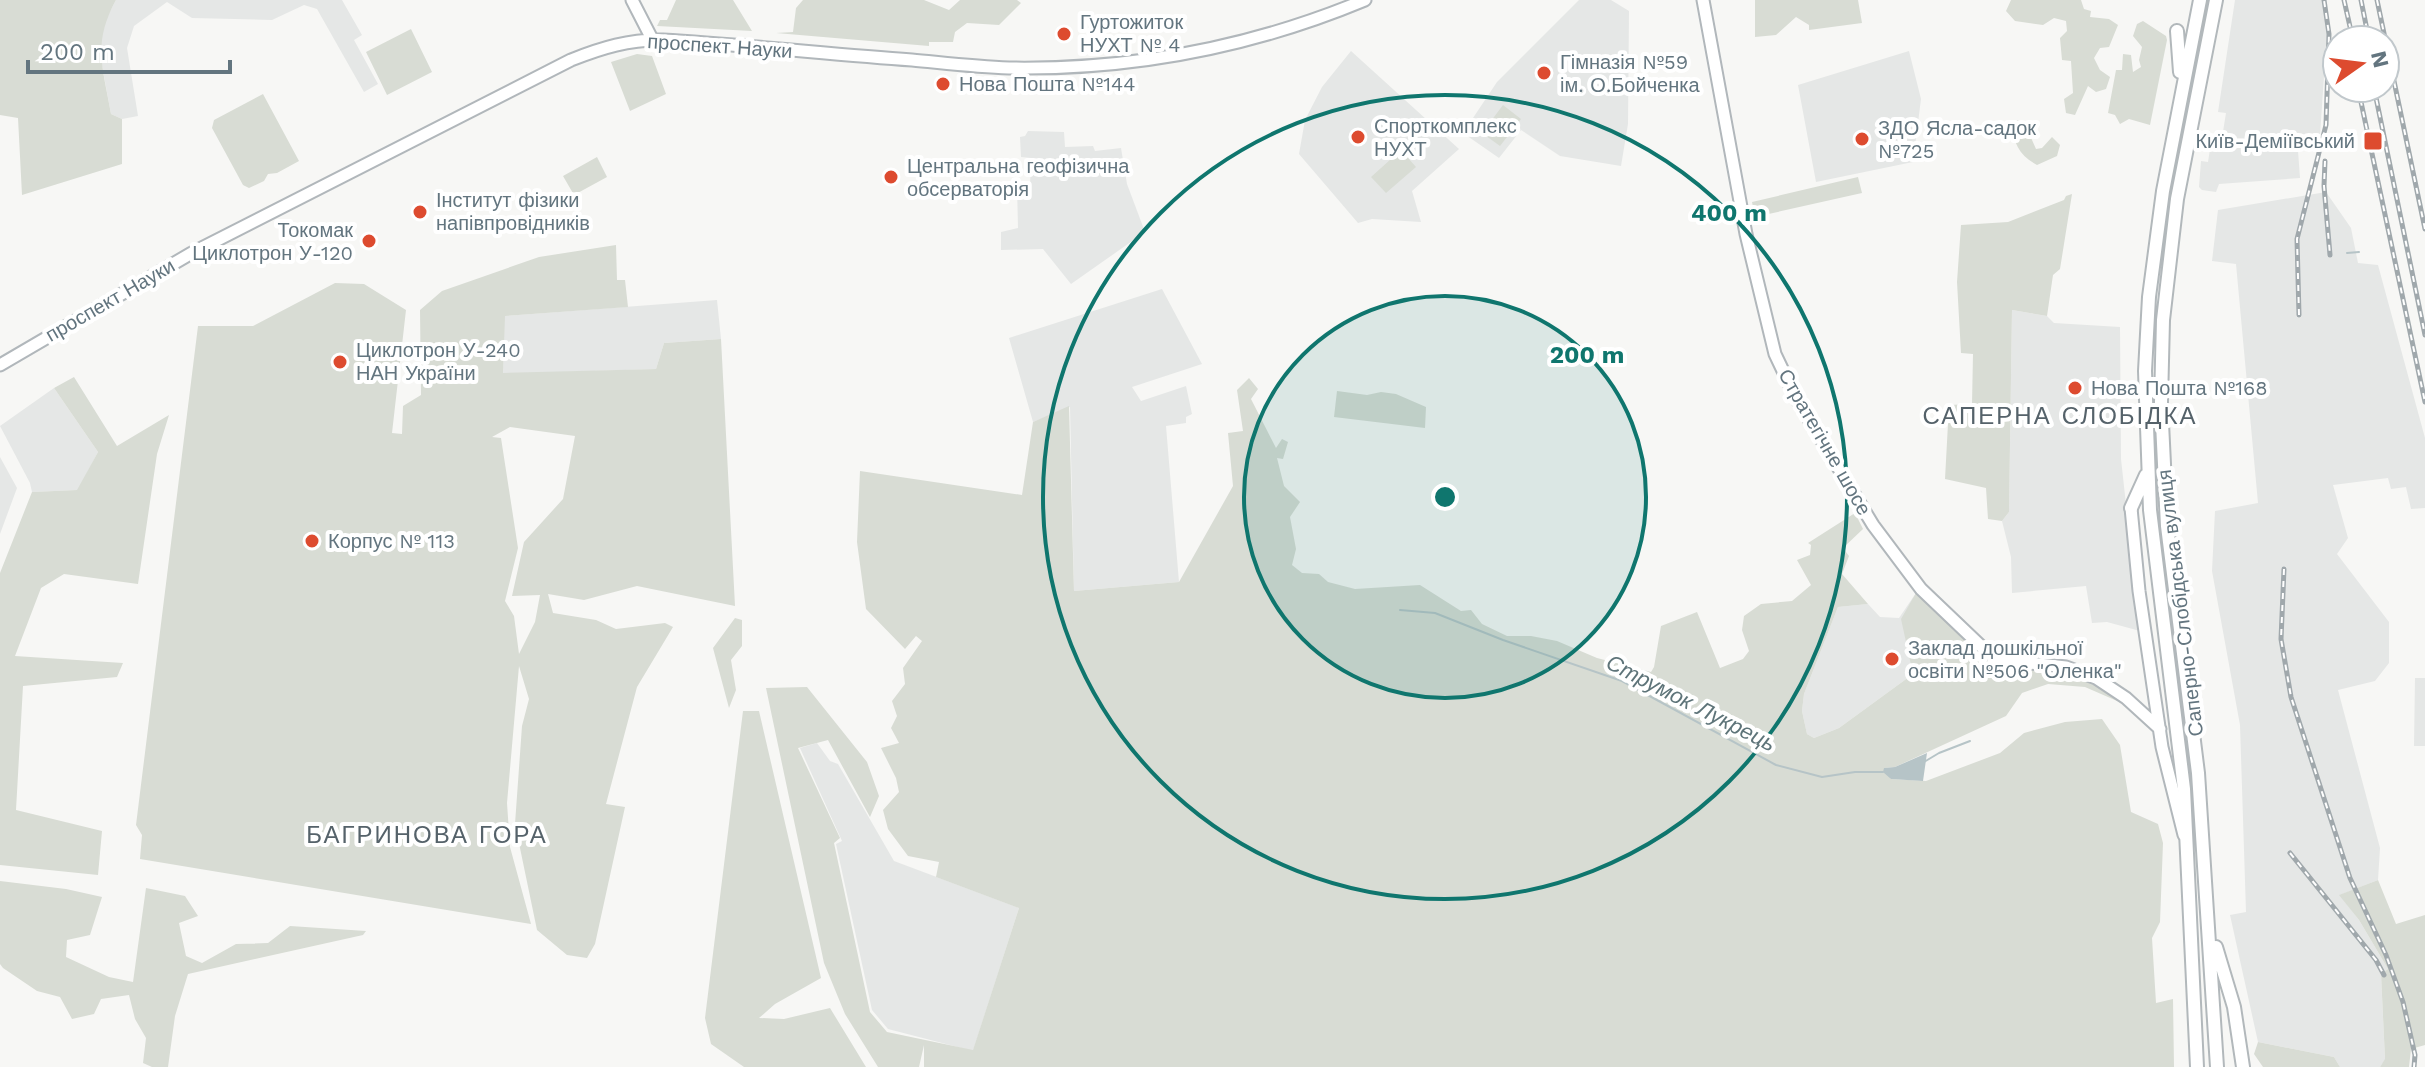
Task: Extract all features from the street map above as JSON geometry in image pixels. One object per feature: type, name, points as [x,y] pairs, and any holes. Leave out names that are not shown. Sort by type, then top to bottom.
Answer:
[{"type":"main road","points":[[632,0],[652,39]]},
{"type":"main road","name":"проспект Науки","points":[[0,365],[190,254],[571,60],[607,46],[652,39],[1006,68],[1068,66],[1138,61],[1205,50],[1295,27],[1365,0]]},
{"type":"main road","name":"Стратегічне шосе","points":[[1703,0],[1746,234],[1771,339],[1791,388],[1856,498],[1908,575],[1986,651],[2002,660],[2066,667],[2096,678],[2148,716],[2160,729]]},
{"type":"main road","name":"Саперно-Слобідська вулиця","points":[[2197,1067],[2178,726],[2154,550],[2147,472],[2147,323],[2163,191],[2181,85],[2200,0]]},
{"type":"main road","name":"Саперно-Слобідська вулиця","points":[[2216,0],[2177,199],[2161,357],[2167,526],[2195,731],[2217,1067]]},
{"type":"main road","points":[[2177,31],[2181,85]]},
{"type":"main road","points":[[2131,508],[2147,472]]},
{"type":"main road","name":"Саперно-Слобідська вулиця","points":[[2131,508],[2139,591],[2168,778],[2187,846]]},
{"type":"main road","points":[[2208,913],[2234,1007],[2243,1067]]},
{"type":"shaded area","points":[[0,0],[116,0],[104,30],[102,56],[111,114],[122,119],[122,164],[22,195],[18,118],[0,115]]},
{"type":"shaded area","points":[[116,0],[342,0],[362,35],[354,40],[378,84],[364,92],[317,9],[304,5],[272,20],[192,18],[167,2],[134,26],[127,48],[138,116],[122,119],[111,114],[99,49],[105,21]]},
{"type":"shaded area","points":[[676,0],[733,0],[752,31],[657,26],[660,20],[667,20]]},
{"type":"shaded area","points":[[803,0],[924,0],[949,10],[960,0],[1017,0],[1021,3],[999,25],[967,23],[955,32],[953,42],[929,42],[929,46],[776,33],[793,32],[796,8]]},
{"type":"shaded area","points":[[1579,0],[1611,0],[1629,11],[1628,124],[1621,166],[1560,156],[1521,130],[1499,158],[1463,133],[1497,82]]},
{"type":"shaded area","points":[[1755,0],[1858,0],[1862,23],[1809,30],[1809,25],[1796,17],[1776,35],[1755,37]]},
{"type":"shaded area","points":[[2011,0],[2081,0],[2084,9],[2091,11],[2090,17],[2109,19],[2118,25],[2109,47],[2100,48],[2094,58],[2100,70],[2110,77],[2106,89],[2096,92],[2088,86],[2075,115],[2066,113],[2064,99],[2073,93],[2071,61],[2062,60],[2060,38],[2067,31],[2066,21],[2054,18],[2043,25],[2015,21],[2006,11]]},
{"type":"shaded area","points":[[2235,0],[2322,0],[2326,24],[2321,24],[2319,150],[2298,151],[2300,178],[2219,184],[2216,192],[2202,190],[2199,187],[2201,161],[2208,162],[2210,149],[2220,150],[2226,113],[2218,112]]},
{"type":"shaded area","points":[[2143,21],[2166,36],[2167,40],[2150,125],[2129,119],[2120,124],[2115,115],[2108,113],[2116,70],[2122,70],[2123,54],[2131,55],[2133,72],[2141,67],[2142,47],[2133,36],[2137,24]]},
{"type":"shaded area","points":[[411,29],[432,72],[387,95],[366,52]]},
{"type":"shaded area","points":[[1351,51],[1459,149],[1412,191],[1421,222],[1372,219],[1358,223],[1299,154],[1305,120],[1322,87]]},
{"type":"shaded area","name":"ЗДО Ясла-садок №725","points":[[1909,51],[1921,99],[1913,162],[1816,182],[1798,85]]},
{"type":"shaded area","points":[[637,54],[652,56],[666,94],[630,111],[611,62]]},
{"type":"shaded area","points":[[263,94],[299,161],[277,173],[268,174],[264,181],[249,188],[243,185],[212,128],[214,120]]},
{"type":"shaded area","points":[[1503,105],[1521,119],[1500,146],[1482,133]]},
{"type":"shaded area","points":[[2018,120],[2025,124],[2036,149],[2042,148],[2052,137],[2060,145],[2057,156],[2037,165],[2026,157],[2014,137],[2012,124]]},
{"type":"shaded area","points":[[1028,131],[1064,132],[1065,147],[1093,146],[1095,151],[1121,148],[1127,184],[1145,232],[1071,284],[1043,249],[1001,250],[1001,232],[1018,228],[1017,186],[1030,186],[1031,158],[1021,157],[1020,137]]},
{"type":"shaded area","points":[[1401,150],[1416,167],[1386,193],[1371,177]]},
{"type":"shaded area","points":[[597,157],[607,177],[574,195],[563,176]]},
{"type":"shaded area","points":[[1858,177],[1862,193],[1755,217],[1752,202]]},
{"type":"shaded area","points":[[2326,192],[2351,228],[2358,263],[2378,265],[2425,438],[2425,508],[2411,509],[2406,487],[2391,489],[2388,478],[2333,485],[2348,538],[2337,554],[2389,622],[2389,663],[2375,681],[2338,690],[2380,848],[2378,880],[2340,895],[2388,969],[2381,974],[2385,1060],[2380,1067],[2340,1067],[2334,1057],[2258,1042],[2230,915],[2246,912],[2240,725],[2212,571],[2215,511],[2258,503],[2236,264],[2212,261],[2218,210]]},
{"type":"shaded area","points":[[2072,194],[2060,269],[2053,275],[2047,316],[2012,310],[2009,512],[2002,521],[1988,519],[1986,488],[1945,479],[1949,405],[1972,404],[1973,354],[1961,353],[1957,282],[1961,225],[2008,222]]},
{"type":"shaded area","points":[[616,245],[617,280],[625,280],[628,307],[505,316],[503,373],[656,369],[664,343],[721,339],[735,606],[637,586],[584,600],[548,594],[553,613],[596,620],[616,629],[665,623],[673,627],[637,687],[606,804],[625,807],[595,944],[587,958],[567,955],[537,930],[515,824],[522,726],[529,699],[519,666],[507,803],[510,847],[531,924],[140,859],[142,835],[136,825],[198,326],[253,326],[335,283],[364,284],[406,310],[392,433],[402,434],[403,406],[421,395],[420,310],[442,291],[539,257]],"holes":[[[510,427],[575,436],[563,499],[524,542],[512,596],[540,595],[535,622],[519,654],[514,616],[505,601],[518,548],[501,438],[492,437]]]},
{"type":"shaded area","points":[[1162,289],[1202,364],[1132,387],[1141,401],[1186,386],[1192,414],[1186,417],[1186,423],[1166,426],[1179,582],[1074,591],[1070,407],[1033,422],[1009,338]]},
{"type":"shaded area","points":[[717,300],[721,339],[664,343],[656,369],[503,374],[504,316]]},
{"type":"shaded area","points":[[2012,310],[2047,316],[2054,323],[2120,327],[2121,459],[2140,631],[2107,622],[2092,623],[2086,586],[2012,593],[2011,557],[2002,521],[2009,512]]},
{"type":"shaded area","points":[[74,377],[117,446],[169,415],[157,454],[138,584],[64,574],[41,588],[15,656],[123,663],[117,677],[23,686],[16,810],[102,831],[98,875],[0,865],[0,573],[32,492],[77,490],[98,452],[54,388]]},
{"type":"shaded area","points":[[1249,378],[1258,389],[1251,399],[1276,448],[1282,439],[1288,442],[1283,459],[1277,458],[1284,486],[1300,502],[1290,517],[1296,549],[1292,565],[1302,573],[1319,574],[1328,582],[1355,589],[1420,585],[1461,611],[1471,610],[1482,624],[1507,636],[1557,641],[1597,658],[1651,672],[1661,626],[1697,612],[1720,668],[1743,659],[1749,651],[1742,630],[1744,616],[1761,604],[1792,601],[1811,585],[1797,560],[1810,555],[1811,545],[1808,543],[1855,513],[1863,529],[1843,548],[1849,556],[1842,574],[1868,604],[1838,607],[1804,694],[1802,711],[1807,734],[1814,738],[1839,728],[1913,674],[1901,619],[1916,593],[1983,654],[2071,673],[2099,685],[2124,704],[2085,687],[2048,684],[2022,693],[2006,716],[1895,767],[1884,768],[1891,779],[1926,781],[2000,753],[2024,733],[2065,722],[2102,719],[2120,745],[2131,812],[2158,824],[2163,843],[2160,922],[2152,938],[2156,1003],[2173,999],[2174,1067],[924,1067],[924,1045],[919,1067],[878,1067],[845,1014],[824,963],[766,688],[807,687],[867,762],[879,796],[870,817],[828,740],[798,748],[840,838],[834,843],[870,1012],[887,1032],[973,1050],[1019,908],[936,877],[939,862],[908,856],[888,829],[883,810],[899,792],[896,778],[881,748],[899,743],[891,728],[897,716],[892,701],[905,684],[903,668],[922,641],[916,636],[905,649],[866,609],[857,542],[860,471],[1022,495],[1033,422],[1069,406],[1074,591],[1179,582],[1233,486],[1228,433],[1243,431],[1237,390]]},
{"type":"shaded area","points":[[54,388],[98,452],[78,490],[32,492],[0,426]]},
{"type":"shaded area","points":[[1337,391],[1367,395],[1381,392],[1396,394],[1426,407],[1425,428],[1334,417]]},
{"type":"shaded area","points":[[0,457],[17,488],[0,534]]},
{"type":"shaded area","name":"Заклад дошкільної освіти №506 \"Оленка\"","points":[[1918,590],[1975,644],[1913,674],[1839,728],[1814,738],[1807,734],[1802,711],[1804,694],[1838,607],[1868,604],[1880,617],[1899,618]]},
{"type":"shaded area","points":[[735,618],[742,620],[742,646],[731,660],[736,690],[729,708],[713,648]]},
{"type":"shaded area","points":[[2415,678],[2425,678],[2425,746],[2414,746]]},
{"type":"shaded area","points":[[743,711],[759,711],[821,978],[775,1004],[759,1018],[784,1019],[830,1008],[866,1067],[744,1067],[711,1044],[705,1018]]},
{"type":"shaded area","points":[[817,743],[830,761],[838,764],[894,861],[1019,908],[973,1051],[888,1029],[872,1010],[836,844],[842,841],[800,748]]},
{"type":"shaded area","points":[[1927,753],[1923,781],[1891,779],[1883,772],[1884,768],[1895,767]]},
{"type":"shaded area","points":[[2378,880],[2396,924],[2425,915],[2425,1045],[2411,1049],[2409,1067],[2380,1067],[2385,1059],[2381,974],[2388,969],[2359,920],[2339,895]]},
{"type":"shaded area","points":[[0,881],[102,897],[90,935],[67,940],[66,957],[109,977],[133,982],[146,888],[185,896],[198,916],[179,923],[186,956],[202,963],[236,944],[268,943],[290,926],[366,931],[363,935],[188,974],[175,1016],[168,1067],[152,1067],[143,1063],[146,1038],[135,1019],[129,995],[101,999],[94,1014],[72,1019],[60,997],[37,991],[3,968],[0,964]]},
{"type":"shaded area","points":[[2258,1042],[2334,1057],[2340,1067],[2263,1067],[2254,1054]]},
{"type":"waterway","points":[[2347,253],[2359,252]]},
{"type":"waterway","name":"Струмок Лукрець","points":[[1400,610],[1435,613],[1622,681],[1776,765],[1822,777],[1883,772]]},
{"type":"waterway","name":"Струмок Лукрець","points":[[1924,762],[1970,741]]},
{"type":"railway","points":[[2299,315],[2297,239],[2326,125],[2329,34],[2324,0]]},
{"type":"railway","points":[[2344,0],[2349,24]]},
{"type":"railway","points":[[2361,0],[2366,24]]},
{"type":"railway","points":[[2377,0],[2425,229]]},
{"type":"railway","points":[[2361,104],[2425,402]]},
{"type":"railway","points":[[2377,104],[2425,335]]},
{"type":"railway","points":[[2325,161],[2330,255]]},
{"type":"railway","points":[[2284,569],[2281,639],[2291,697],[2350,878],[2386,955],[2403,1002],[2415,1055],[2414,1067]]},
{"type":"railway","points":[[2290,853],[2376,960],[2384,975]]},
{"type":"place","name":"Гуртожиток НУХТ № 4","points":[[1064,34]]},
{"type":"place","name":"Гімназія №59 ім. О.Бойченка","points":[[1544,73]]},
{"type":"place","name":"Нова Пошта №144","points":[[943,84]]},
{"type":"place","name":"Спорткомплекс НУХТ","points":[[1358,137]]},
{"type":"place","name":"ЗДО Ясла-садок №725","points":[[1862,139]]},
{"type":"place","name":"Київ-Деміївський","points":[[2373,141]]},
{"type":"place","name":"Центральна геофізична обсерваторія","points":[[891,177]]},
{"type":"place","name":"Інститут фізики напівпровідників","points":[[420,212]]},
{"type":"place","name":"Токомак Циклотрон У-120","points":[[369,241]]},
{"type":"place","name":"Циклотрон У-240 НАН України","points":[[340,362]]},
{"type":"place","name":"Нова Пошта №168","points":[[2075,388]]},
{"type":"place","name":"Корпус № 113","points":[[312,541]]},
{"type":"place","name":"Заклад дошкільної освіти №506 \"Оленка\"","points":[[1892,659]]},
{"type":"district","name":"САПЕРНА СЛОБІДКА","points":[[2060,416]]},
{"type":"district","name":"БАГРИНОВА ГОРА","points":[[427,835]]}]
